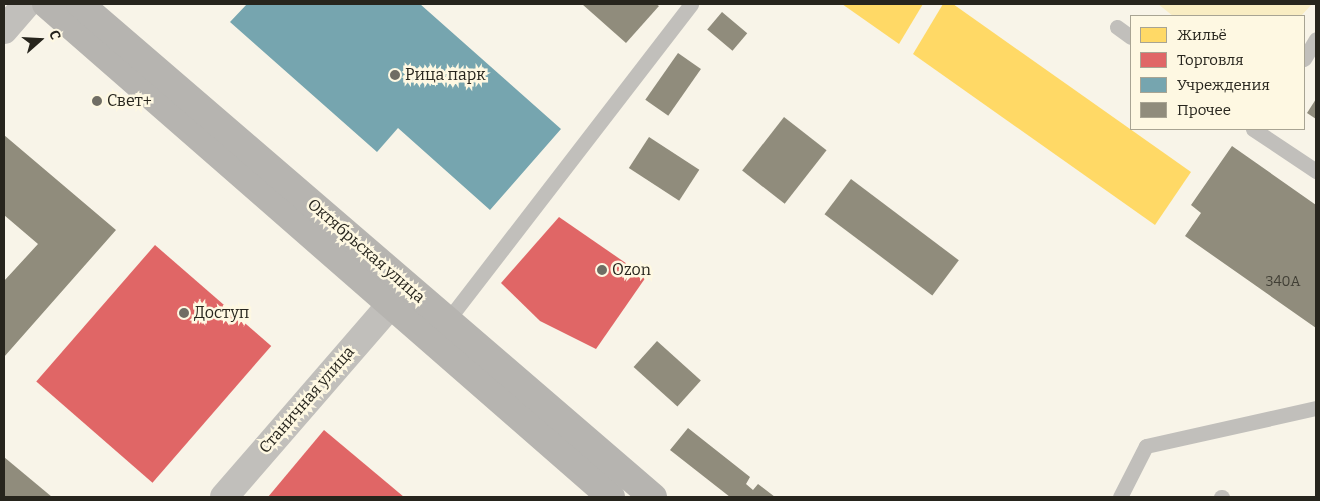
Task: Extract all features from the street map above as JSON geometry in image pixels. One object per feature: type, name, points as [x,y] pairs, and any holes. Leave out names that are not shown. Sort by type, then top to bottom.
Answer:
[{"type":"main road","name":"Октябрьская улица","points":[[46,4],[610,497]]},
{"type":"main road","name":"Октябрьская улица","points":[[80,4],[653,497]]},
{"type":"street","points":[[4,30],[27,4]]},
{"type":"street","name":"Станичная улица","points":[[224,497],[391,304]]},
{"type":"lane","points":[[447,321],[691,4]]},
{"type":"lane","points":[[1117,27],[1130,36]]},
{"type":"lane","points":[[1305,57],[1316,39]]},
{"type":"lane","points":[[1258,130],[1316,171]]},
{"type":"lane","points":[[1120,497],[1146,446],[1316,408]]},
{"type":"shaded area","points":[[1158,4],[1312,4],[1302,15],[1172,15]]},
{"type":"building: Жильё","points":[[842,4],[923,4],[899,44]]},
{"type":"building: Жильё","points":[[943,4],[953,4],[1191,172],[1155,225],[913,54]]},
{"type":"building: Торговля","points":[[559,217],[646,277],[596,349],[540,321],[501,283]]},
{"type":"building: Торговля","points":[[155,245],[271,346],[152,483],[36,382]]},
{"type":"building: Торговля","points":[[324,430],[404,497],[268,497]]},
{"type":"building: Учреждения","name":"Рица парк","points":[[247,4],[420,4],[561,129],[490,210],[398,128],[377,152],[230,22]]},
{"type":"building: Прочее","points":[[582,4],[656,4],[659,6],[626,43]]},
{"type":"building: Прочее","points":[[722,12],[747,33],[732,51],[707,30]]},
{"type":"building: Прочее","points":[[678,53],[701,69],[668,116],[645,100]]},
{"type":"building: Прочее","points":[[1316,99],[1316,119],[1307,113]]},
{"type":"building: Прочее","points":[[784,117],[827,150],[785,204],[742,171]]},
{"type":"building: Прочее","points":[[4,135],[116,230],[4,357],[4,281],[38,244],[4,215]]},
{"type":"building: Прочее","points":[[649,137],[699,170],[679,201],[629,168]]},
{"type":"building: Прочее","points":[[1232,146],[1316,205],[1316,328],[1185,236],[1201,213],[1191,205]]},
{"type":"building: Прочее","points":[[851,179],[959,260],[932,295],[825,214]]},
{"type":"building: Прочее","points":[[657,341],[701,380],[677,406],[634,367]]},
{"type":"building: Прочее","points":[[688,428],[750,477],[746,484],[753,490],[758,484],[775,497],[730,497],[670,450]]},
{"type":"building: Прочее","points":[[4,457],[52,497],[4,497]]},
{"type":"place","name":"Рица парк","points":[[395,75]]},
{"type":"place","name":"Свет+","points":[[97,101]]},
{"type":"place","name":"Ozon","points":[[602,270]]},
{"type":"place","name":"Доступ","points":[[184,313]]}]
